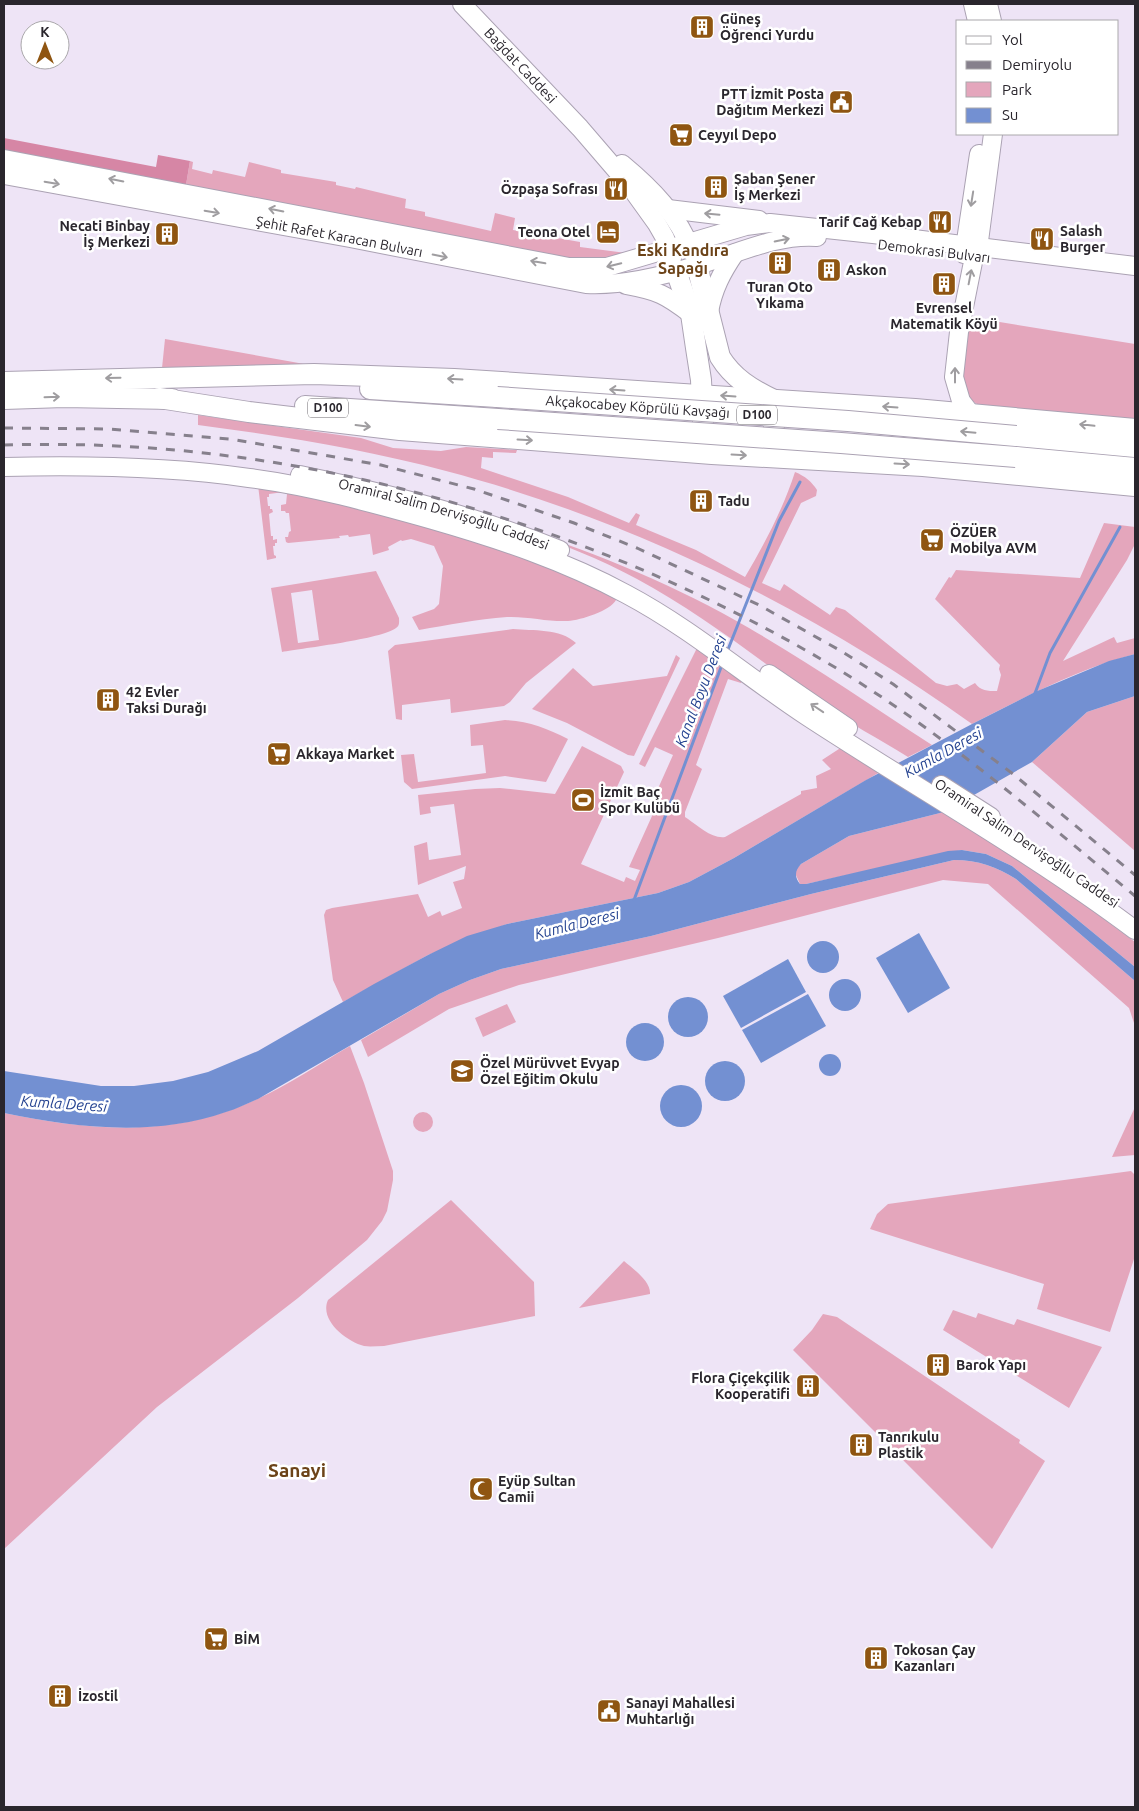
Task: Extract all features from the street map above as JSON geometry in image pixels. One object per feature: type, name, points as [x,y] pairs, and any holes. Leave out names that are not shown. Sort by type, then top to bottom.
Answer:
[{"type":"highway","points":[[682,262],[700,313],[728,369],[753,390],[774,400]]},
{"type":"highway","points":[[643,392],[670,388],[679,382],[690,370],[696,348],[700,313]]},
{"type":"highway","points":[[696,348],[701,380],[704,444],[712,454]]},
{"type":"highway","points":[[160,377],[314,374],[454,379],[643,392],[701,394],[971,414],[1134,442]]},
{"type":"highway","points":[[4,376],[66,379]]},
{"type":"highway","name":"D100","points":[[4,382],[160,377]]},
{"type":"highway","name":"Akçakocabey Köprülü Kavşağı","points":[[160,377],[497,397],[839,421],[1016,436],[1134,442]]},
{"type":"highway","points":[[643,392],[655,404],[660,418],[654,438],[646,448]]},
{"type":"highway","name":"D100","points":[[4,399],[64,397],[159,398]]},
{"type":"highway","points":[[159,398],[249,412],[400,430],[712,454],[923,466],[1135,486]]},
{"type":"highway","name":"Akçakocabey Köprülü Kavşağı","points":[[159,398],[498,418],[831,442],[1135,468]]},
{"type":"highway","points":[[762,456],[769,447],[775,430],[774,400]]},
{"type":"highway","points":[[829,403],[820,416],[818,435],[824,452],[830,460]]},
{"type":"main road","name":"Bağdat Caddesi","points":[[462,4],[580,128]]},
{"type":"main road","points":[[973,4],[977,20]]},
{"type":"main road","points":[[988,4],[992,20]]},
{"type":"main road","points":[[580,128],[646,184],[668,209],[682,262]]},
{"type":"main road","points":[[580,128],[630,185],[682,262]]},
{"type":"main road","points":[[971,251],[982,135]]},
{"type":"main road","points":[[971,414],[961,401],[954,377],[971,251],[993,135]]},
{"type":"main road","name":"Şehit Rafet Karacan Bulvarı","points":[[4,159],[561,265],[597,268],[612,266],[642,257],[682,262]]},
{"type":"main road","name":"Şehit Rafet Karacan Bulvarı","points":[[4,175],[340,236],[586,284],[618,283],[682,262]]},
{"type":"main road","points":[[668,209],[739,217],[778,224]]},
{"type":"main road","points":[[642,257],[649,248],[652,239],[652,216]]},
{"type":"main road","points":[[682,262],[702,247],[759,228],[778,224]]},
{"type":"main road","name":"Demokrasi Bulvarı","points":[[682,262],[746,226],[778,224],[1135,274]]},
{"type":"main road","name":"Demokrasi Bulvarı","points":[[682,262],[735,253],[781,239],[805,236],[1135,266]]},
{"type":"main road","points":[[618,283],[659,292],[700,313],[735,253]]},
{"type":"main road","name":"Oramiral Salim Dervişoğllu Caddesi","points":[[4,454],[91,454],[213,462],[295,474],[378,492],[484,522],[585,560],[631,583],[854,739],[959,804],[1058,861],[1135,916]]},
{"type":"main road","name":"Oramiral Salim Dervişoğllu Caddesi","points":[[4,467],[90,466],[170,470],[249,478],[390,508],[503,541],[581,571],[706,636]]},
{"type":"main road","name":"Oramiral Salim Dervişoğllu Caddesi","points":[[743,663],[776,695],[808,717],[854,739]]},
{"type":"main road","name":"Oramiral Salim Dervişoğllu Caddesi","points":[[959,804],[1135,930]]},
{"type":"green space","points":[[190,161],[193,162],[192,169],[212,174],[213,170],[245,177],[249,162],[281,170],[281,173],[336,182],[336,185],[355,189],[356,187],[406,199],[405,208],[425,212],[425,216],[491,231],[495,213],[515,218],[513,230],[580,242],[580,247],[626,253],[606,259],[572,260],[186,185]]},
{"type":"green space","points":[[969,317],[1135,344],[1135,421],[981,406],[971,400],[965,391],[962,366]]},
{"type":"green space","points":[[165,339],[321,367],[162,368]]},
{"type":"green space","points":[[198,415],[361,438],[393,448],[441,451],[466,447],[517,450],[516,453],[493,452],[493,458],[482,457],[481,468],[568,497],[629,523],[636,513],[640,515],[636,525],[696,550],[745,577],[773,526],[795,472],[813,484],[817,490],[816,496],[801,503],[762,583],[780,591],[784,584],[830,615],[836,607],[845,610],[936,683],[947,686],[957,684],[964,689],[975,683],[984,690],[997,691],[1001,675],[1000,665],[935,599],[949,577],[951,578],[956,570],[1080,578],[1104,523],[1135,527],[1135,544],[1127,560],[1063,661],[1114,637],[1117,643],[1135,638],[1135,654],[1093,667],[1072,676],[972,724],[911,682],[849,643],[786,607],[654,543],[586,516],[446,471],[323,444],[198,425]]},
{"type":"green space","points":[[258,485],[342,503],[520,554],[614,596],[616,600],[602,611],[587,617],[568,621],[507,617],[419,630],[412,617],[434,609],[439,604],[443,566],[434,546],[411,539],[401,540],[388,547],[389,550],[373,555],[370,534],[288,543],[285,537],[288,537],[291,531],[289,513],[281,511],[281,505],[286,504],[287,494],[284,492],[269,494],[269,497],[267,497],[268,506],[270,506],[273,512],[269,514],[271,536],[273,536],[273,540],[277,539],[277,543],[273,546],[276,558],[267,560]]},
{"type":"green space","points":[[522,529],[609,560],[667,585],[722,613],[795,656],[932,745],[908,757],[821,704],[685,607],[609,565]]},
{"type":"green space","points":[[376,571],[399,618],[399,625],[388,632],[375,636],[282,652],[271,588]],"holes":[[[312,590],[319,640],[298,643],[291,593]]]},
{"type":"green space","points":[[513,629],[554,633],[570,638],[576,643],[526,683],[510,702],[504,706],[451,713],[450,699],[402,705],[402,720],[396,719],[388,651],[395,645]]},
{"type":"green space","points":[[698,646],[743,678],[741,683],[728,679],[696,765],[702,769],[685,812],[685,817],[710,834],[725,837],[801,794],[801,791],[817,788],[816,776],[831,769],[822,760],[842,747],[880,772],[734,858],[689,882],[658,893],[507,924],[428,955],[343,1002],[333,980],[324,915],[326,910],[418,894],[428,917],[440,911],[442,916],[462,908],[453,882],[464,879],[466,866],[418,885],[414,846],[427,842],[429,860],[461,855],[454,804],[430,807],[431,813],[420,815],[418,795],[500,788],[555,794],[582,746],[621,766],[624,772],[581,864],[624,882],[626,877],[635,881],[640,870],[629,867],[661,796],[656,793],[673,755],[655,747],[645,767],[639,764]]},
{"type":"green space","points":[[676,655],[680,658],[634,756],[628,755],[567,723],[532,709],[573,668],[593,686],[667,676]]},
{"type":"green space","points":[[1135,696],[1135,851],[1032,762],[1087,712]]},
{"type":"green space","points":[[505,720],[537,726],[568,739],[546,782],[505,776],[412,789],[404,782],[401,755],[414,754],[418,782],[486,773],[483,745],[471,746],[470,725]]},
{"type":"green space","points":[[944,812],[1024,860],[1135,942],[1135,967],[1012,866],[986,854],[962,850],[800,884],[796,875],[796,869],[801,864],[849,836]]},
{"type":"green space","points":[[954,860],[971,861],[987,865],[1016,879],[1135,981],[1135,1026],[1129,1008],[988,884],[943,880],[718,938],[519,985],[449,1009],[368,1057],[361,1040],[439,994],[501,969],[651,936],[811,894]]},
{"type":"green space","points":[[507,1004],[516,1022],[483,1037],[475,1018]]},
{"type":"green space","points":[[350,1046],[393,1171],[387,1211],[382,1221],[367,1240],[298,1298],[157,1407],[4,1549],[4,1113],[69,1124],[100,1127],[163,1125],[195,1120],[226,1112],[257,1099],[292,1081]]},
{"type":"green space","points":[[1135,1107],[1135,1155],[1112,1157]]},
{"type":"green space","points":[[423,1112],[430,1115],[433,1122],[430,1129],[423,1132],[416,1129],[413,1122],[416,1115]]},
{"type":"green space","points":[[1131,1171],[1135,1175],[1135,1256],[1110,1332],[1037,1309],[1044,1284],[870,1229],[877,1214],[888,1204]]},
{"type":"green space","points":[[451,1200],[534,1282],[535,1316],[384,1346],[364,1346],[342,1335],[327,1315],[328,1300]]},
{"type":"green space","points":[[624,1261],[645,1280],[650,1289],[650,1294],[579,1308]]},
{"type":"green space","points":[[953,1310],[976,1318],[978,1313],[1014,1325],[1017,1319],[1102,1347],[1069,1408],[943,1330]]},
{"type":"green space","points":[[823,1314],[837,1317],[1020,1440],[1019,1443],[1045,1461],[992,1549],[793,1350],[812,1330]]},
{"type":"shaded area","points":[[4,138],[156,167],[158,155],[190,161],[186,185],[4,151]]},
{"type":"water","name":"Kumla Deresi","points":[[1135,654],[1135,696],[1087,712],[1032,762],[944,812],[849,836],[801,864],[796,874],[800,884],[806,884],[948,851],[962,850],[986,854],[1012,866],[1135,967],[1135,981],[1016,879],[987,865],[971,861],[954,860],[811,894],[651,936],[501,969],[439,994],[258,1099],[230,1111],[199,1120],[171,1125],[115,1128],[59,1123],[4,1113],[4,1071],[101,1086],[134,1086],[173,1081],[208,1072],[258,1051],[374,984],[467,936],[507,924],[658,893],[689,882],[734,858],[866,780],[972,724],[1035,692],[1109,661]]},
{"type":"water","points":[[919,933],[950,988],[908,1013],[876,958]]},
{"type":"water","points":[[823,941],[829,942],[834,946],[838,951],[838,963],[834,968],[829,972],[823,973],[817,972],[812,968],[808,963],[807,957],[808,951],[812,946],[817,942]]},
{"type":"water","points":[[788,959],[806,992],[741,1028],[723,996]]},
{"type":"water","points":[[845,979],[851,980],[856,984],[860,989],[860,1001],[856,1006],[851,1010],[845,1011],[839,1010],[834,1006],[830,1001],[829,995],[830,989],[834,984],[839,980]]},
{"type":"water","points":[[808,994],[826,1026],[761,1063],[742,1030]]},
{"type":"water","points":[[684,997],[692,997],[699,1000],[705,1006],[708,1017],[705,1028],[699,1034],[692,1037],[684,1037],[677,1034],[671,1028],[668,1021],[668,1013],[671,1006],[677,1000]]},
{"type":"water","points":[[645,1023],[659,1028],[664,1042],[659,1056],[645,1061],[631,1056],[626,1042],[631,1028]]},
{"type":"water","points":[[830,1054],[838,1057],[841,1065],[838,1073],[830,1076],[822,1073],[819,1065],[822,1057]]},
{"type":"water","points":[[729,1061],[736,1064],[742,1070],[745,1081],[744,1089],[736,1098],[729,1101],[721,1101],[714,1098],[706,1089],[705,1077],[708,1070],[717,1062]]},
{"type":"water","points":[[681,1085],[696,1091],[702,1106],[696,1121],[681,1127],[666,1121],[660,1106],[666,1091]]},
{"type":"waterway","name":"Kanal Boyu Deresi","points":[[727,652],[779,521],[800,482]]},
{"type":"waterway","points":[[1034,696],[1050,653],[1120,527]]},
{"type":"waterway","name":"Kanal Boyu Deresi","points":[[634,900],[723,662]]},
{"type":"railway","points":[[4,428],[108,429],[230,439],[381,465],[474,489],[574,523],[637,548],[759,605],[841,651],[893,684],[1013,774],[1135,875]]},
{"type":"railway","points":[[4,445],[60,444],[145,448],[229,456],[307,468],[385,485],[463,506],[540,530],[617,559],[691,591],[762,627],[831,665],[871,690],[911,717],[987,774],[1135,896]]},
{"type":"place","name":"Güneş Öğrenci Yurdu","points":[[702,27]]},
{"type":"place","name":"PTT İzmit Posta Dağıtım Merkezi","points":[[841,102]]},
{"type":"place","name":"Ceyyıl Depo","points":[[681,135]]},
{"type":"place","name":"Şaban Şener İş Merkezi","points":[[716,187]]},
{"type":"place","name":"Özpaşa Sofrası","points":[[616,189]]},
{"type":"place","name":"Tarif Cağ Kebap","points":[[940,222]]},
{"type":"place","name":"Teona Otel","points":[[608,232]]},
{"type":"place","name":"Necati Binbay İş Merkezi","points":[[167,234]]},
{"type":"place","name":"Salash Burger","points":[[1042,239]]},
{"type":"place","name":"Turan Oto Yıkama","points":[[780,263]]},
{"type":"place","name":"Askon","points":[[829,270]]},
{"type":"place","name":"Evrensel Matematik Köyü","points":[[944,284]]},
{"type":"place","name":"Tadu","points":[[701,501]]},
{"type":"place","name":"ÖZÜER Mobilya AVM","points":[[932,540]]},
{"type":"place","name":"42 Evler Taksi Durağı","points":[[108,700]]},
{"type":"place","name":"Akkaya Market","points":[[279,754]]},
{"type":"place","name":"İzmit Baç Spor Kulübü","points":[[583,800]]},
{"type":"place","name":"Özel Mürüvvet Evyap Özel Eğitim Okulu","points":[[462,1071]]},
{"type":"place","name":"Barok Yapı","points":[[938,1365]]},
{"type":"place","name":"Flora Çiçekçilik Kooperatifi","points":[[808,1386]]},
{"type":"place","name":"Tanrıkulu Plastik","points":[[861,1445]]},
{"type":"place","name":"Eyüp Sultan Camii","points":[[481,1489]]},
{"type":"place","name":"BİM","points":[[216,1639]]},
{"type":"place","name":"Tokosan Çay Kazanları","points":[[876,1658]]},
{"type":"place","name":"İzostil","points":[[60,1696]]},
{"type":"place","name":"Sanayi Mahallesi Muhtarlığı","points":[[609,1711]]},
{"type":"district","name":"Eski Kandıra Sapağı","points":[[683,259]]},
{"type":"district","name":"Sanayi","points":[[297,1470]]}]
